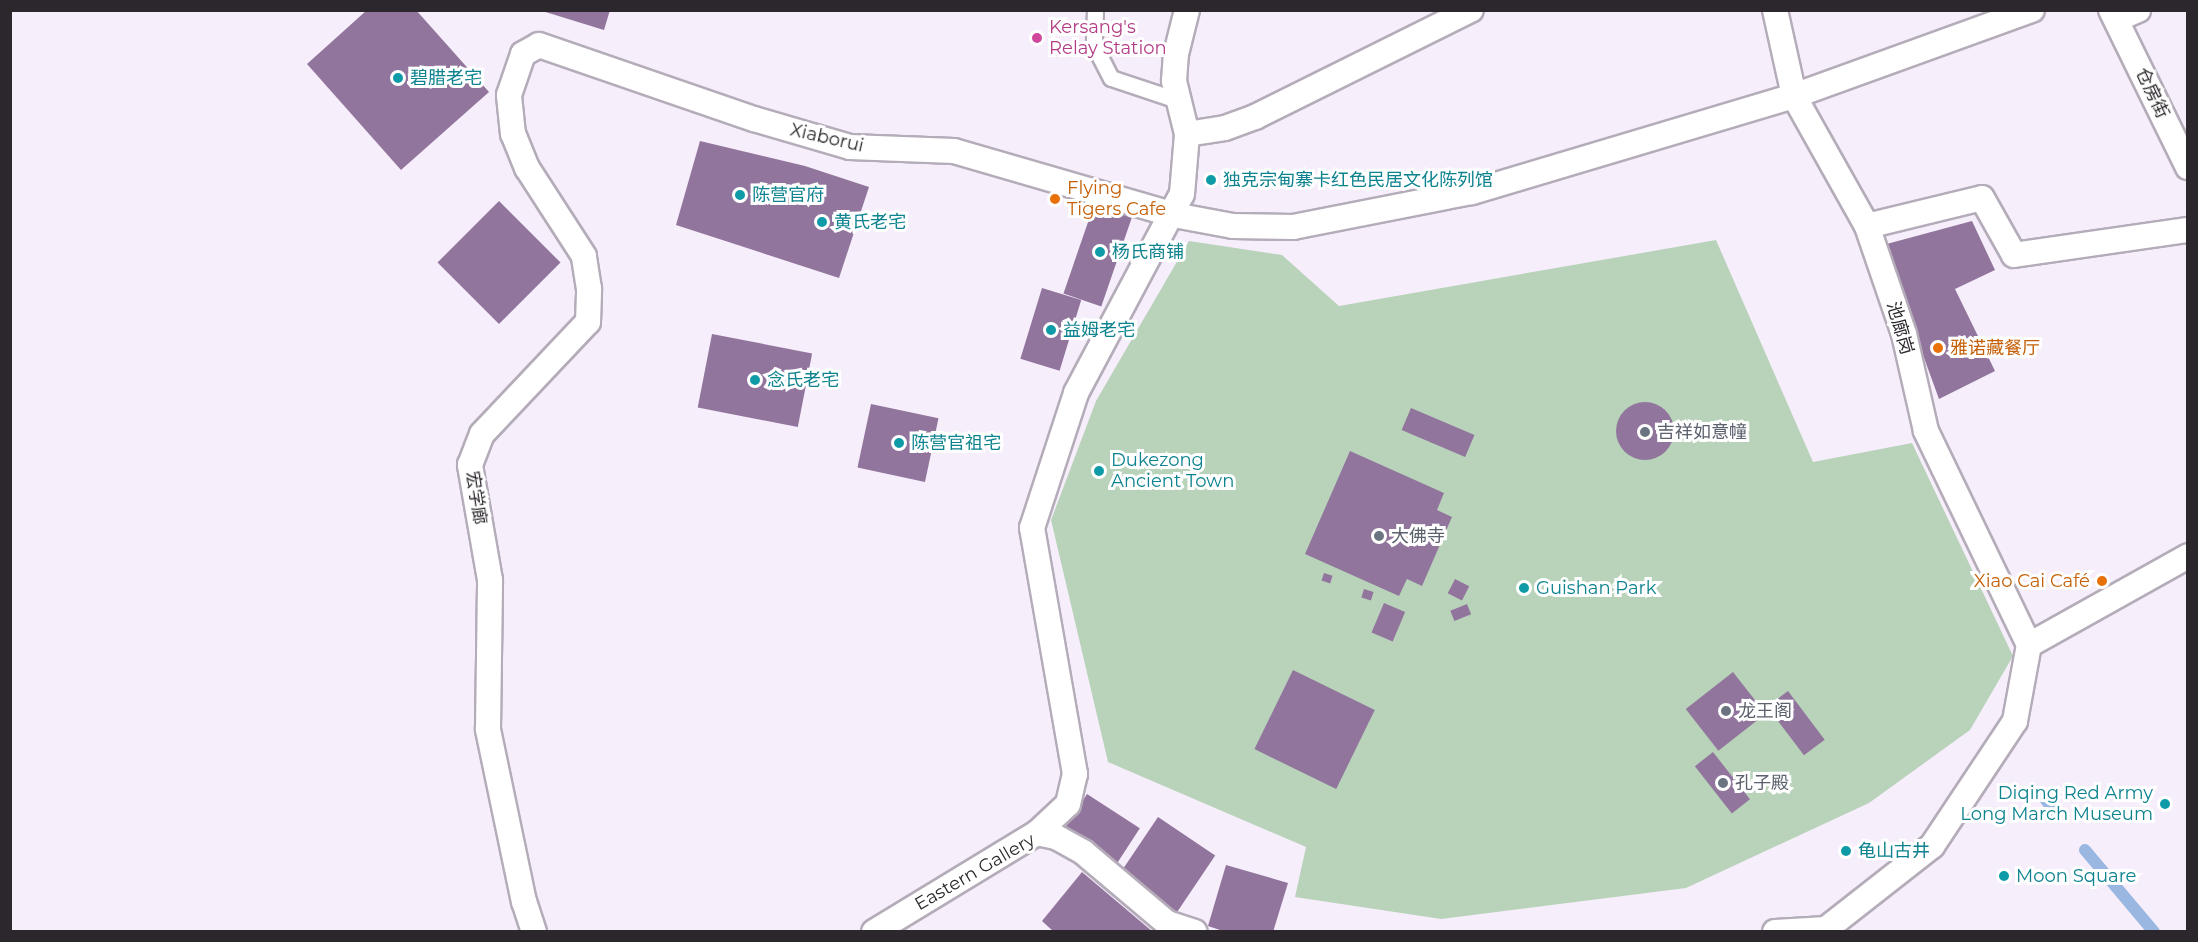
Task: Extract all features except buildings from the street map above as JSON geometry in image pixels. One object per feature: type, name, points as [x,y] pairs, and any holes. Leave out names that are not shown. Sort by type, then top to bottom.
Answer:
[{"type":"street","points":[[1037,833],[1068,804],[1075,774],[1032,528],[1076,393],[1174,215],[1186,175],[1186,134],[1177,100],[1176,54],[1187,10]]},
{"type":"street","points":[[1186,134],[1225,128],[1255,117],[1471,10]]},
{"type":"street","name":"池廊岗","points":[[1775,10],[1794,96],[1867,226],[1904,334],[1926,431],[2029,645]]},
{"type":"street","name":"Xiaborui","points":[[523,54],[539,45],[754,119],[850,147],[954,151],[1174,215],[1233,226],[1293,227],[1472,192],[1794,96],[2032,10]]},
{"type":"street","name":"仓房街","points":[[2122,14],[2187,167]]},
{"type":"street","name":"宏学廊","points":[[523,54],[509,95],[513,134],[527,168],[584,256],[589,289],[588,322],[482,434],[470,465],[490,580],[488,729],[524,902],[534,932]]},
{"type":"street","points":[[1867,226],[1982,198],[2014,255],[2187,230]]},
{"type":"street","points":[[1775,932],[1826,929],[1932,846],[2015,721],[2029,645],[2187,556]]},
{"type":"street","name":"Eastern Gallery","points":[[874,932],[1037,833],[1056,837],[1083,852],[1167,923],[1195,932]]},
{"type":"lane","points":[[1095,10],[1094,45],[1111,78],[1177,100]]},
{"type":"green space","name":"Guishan Park","points":[[1716,240],[1813,462],[1912,443],[2013,656],[1970,730],[1869,803],[1686,888],[1441,919],[1295,897],[1306,847],[1108,762],[1051,520],[1096,401],[1189,241],[1282,255],[1339,306]]},
{"type":"waterway","points":[[2043,796],[2059,817]]},
{"type":"waterway","points":[[2085,850],[2154,932]]},
{"type":"place","name":"Kersang's Relay Station","points":[[1037,38]]},
{"type":"place","name":"碧腊老宅","points":[[398,78]]},
{"type":"place","name":"独克宗甸寨卡红色民居文化陈列馆","points":[[1211,180]]},
{"type":"place","name":"陈营官府","points":[[740,195]]},
{"type":"place","name":"Flying Tigers Cafe","points":[[1055,199]]},
{"type":"place","name":"黄氏老宅","points":[[822,222]]},
{"type":"place","name":"杨氏商铺","points":[[1100,252]]},
{"type":"place","name":"益姆老宅","points":[[1051,330]]},
{"type":"place","name":"雅诺藏餐厅","points":[[1938,348]]},
{"type":"place","name":"念氏老宅","points":[[755,380]]},
{"type":"place","name":"吉祥如意幢","points":[[1645,432]]},
{"type":"place","name":"陈营官祖宅","points":[[899,443]]},
{"type":"place","name":"Dukezong Ancient Town","points":[[1099,471]]},
{"type":"place","name":"大佛寺","points":[[1379,536]]},
{"type":"place","name":"Xiao Cai Café","points":[[2102,581]]},
{"type":"place","name":"Guishan Park","points":[[1524,588]]},
{"type":"place","name":"龙王阁","points":[[1726,711]]},
{"type":"place","name":"孔子殿","points":[[1723,783]]},
{"type":"place","name":"Diqing Red Army Long March Museum","points":[[2165,804]]},
{"type":"place","name":"龟山古井","points":[[1846,851]]},
{"type":"place","name":"Moon Square","points":[[2004,876]]}]
